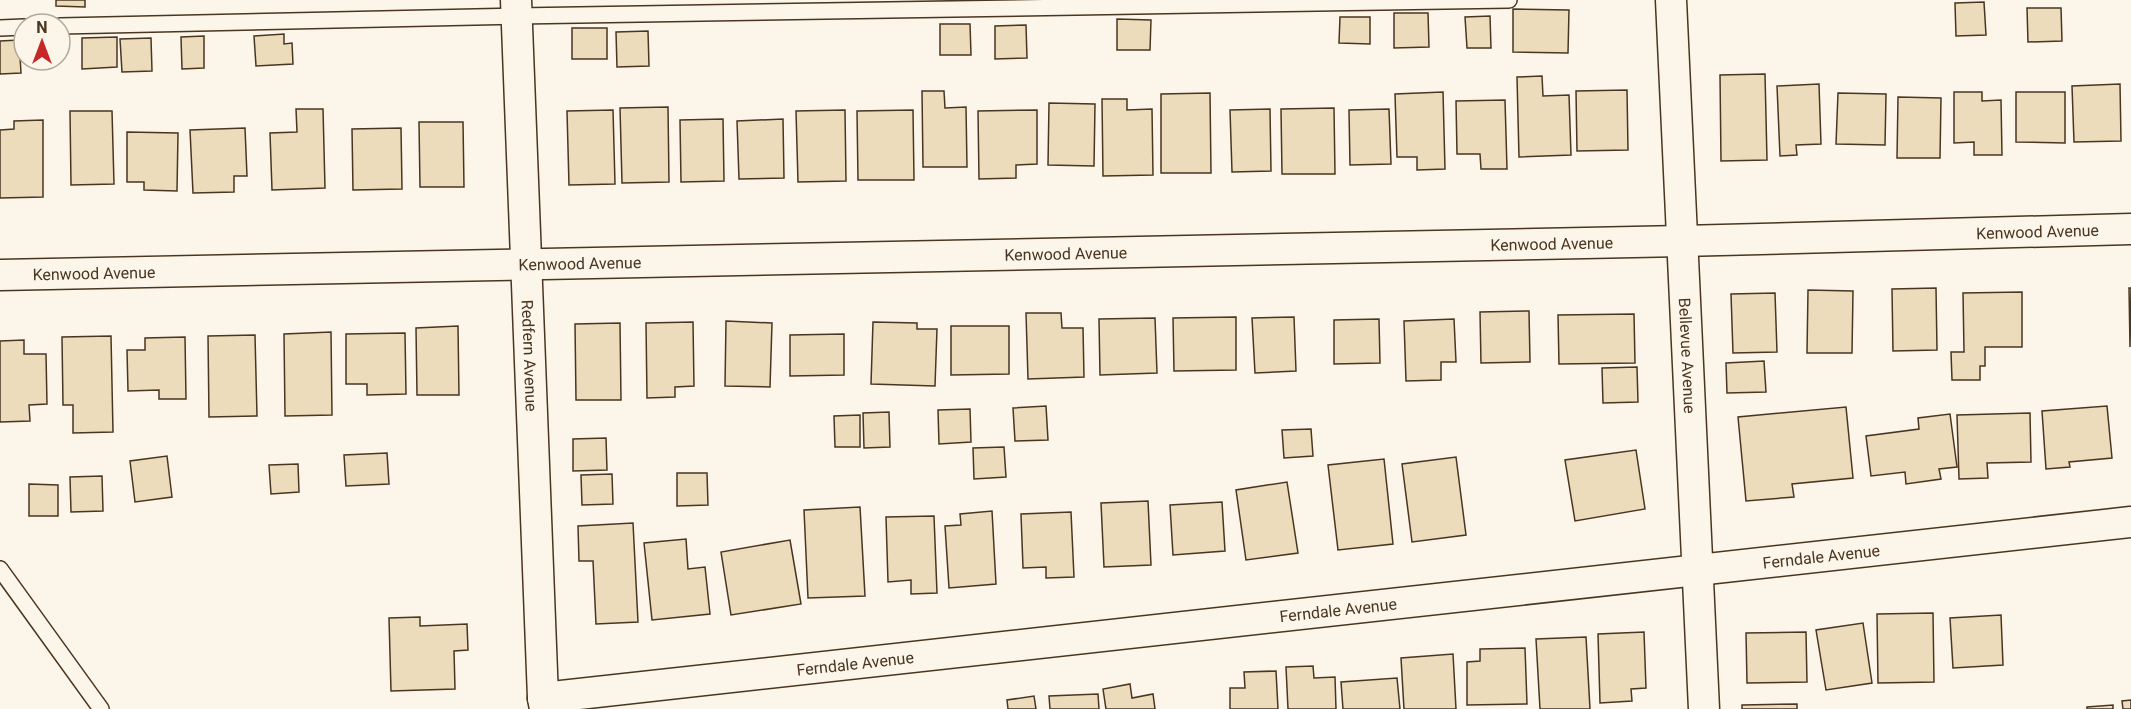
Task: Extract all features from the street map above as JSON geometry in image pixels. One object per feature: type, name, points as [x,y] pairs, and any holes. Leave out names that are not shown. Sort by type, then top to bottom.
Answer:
[{"type":"street","name":"Bellevue Avenue","points":[[1671,0],[1704,709]]},
{"type":"street","name":"Redfern Avenue","points":[[516,8],[544,704]]},
{"type":"street","name":"Kenwood Avenue","points":[[0,275],[1682,241],[2131,229]]},
{"type":"street","name":"Ferndale Avenue","points":[[544,704],[2131,522]]},
{"type":"lane","points":[[72,26],[516,8],[1509,0]]},
{"type":"lane","points":[[0,569],[101,709]]},
{"type":"building","points":[[56,0],[85,0],[85,7],[56,6]]},
{"type":"building","points":[[1984,2],[1986,35],[1956,36],[1955,3]]},
{"type":"building","points":[[2027,8],[2061,8],[2062,41],[2028,42]]},
{"type":"building","points":[[1513,9],[1569,10],[1568,53],[1513,52]]},
{"type":"building","points":[[1394,13],[1428,13],[1429,47],[1394,48]]},
{"type":"building","points":[[1490,16],[1491,48],[1467,48],[1465,17]]},
{"type":"building","points":[[1340,17],[1370,17],[1370,44],[1339,43]]},
{"type":"building","points":[[1117,19],[1151,20],[1150,50],[1117,50]]},
{"type":"building","points":[[940,24],[970,24],[971,55],[940,55]]},
{"type":"building","points":[[1026,25],[1027,58],[995,59],[995,26]]},
{"type":"building","points":[[572,28],[607,28],[607,59],[572,59]]},
{"type":"building","points":[[648,31],[649,66],[617,67],[616,32]]},
{"type":"building","points":[[284,34],[284,44],[292,43],[293,64],[256,66],[254,36]]},
{"type":"building","points":[[204,36],[204,68],[182,69],[181,37]]},
{"type":"building","points":[[117,37],[117,67],[82,69],[82,38]]},
{"type":"building","points":[[151,38],[152,71],[122,72],[120,39]]},
{"type":"building","points":[[12,40],[12,72],[21,73],[0,74],[0,41]]},
{"type":"building","points":[[1765,74],[1767,160],[1721,161],[1720,75]]},
{"type":"building","points":[[1542,76],[1543,96],[1569,95],[1571,155],[1519,157],[1517,77]]},
{"type":"building","points":[[1819,84],[1821,144],[1796,145],[1797,155],[1780,156],[1777,86]]},
{"type":"building","points":[[2120,84],[2121,141],[2074,142],[2072,86]]},
{"type":"building","points":[[1627,90],[1628,150],[1577,151],[1576,91]]},
{"type":"building","points":[[922,91],[944,91],[945,108],[966,107],[967,167],[923,167]]},
{"type":"building","points":[[1443,92],[1445,169],[1417,170],[1417,157],[1397,157],[1395,94]]},
{"type":"building","points":[[1954,92],[1982,92],[1982,101],[2001,100],[2002,155],[1974,155],[1974,142],[1954,143]]},
{"type":"building","points":[[2016,92],[2065,92],[2065,143],[2016,142]]},
{"type":"building","points":[[1210,93],[1211,173],[1161,173],[1161,94]]},
{"type":"building","points":[[1838,93],[1886,94],[1885,145],[1836,144]]},
{"type":"building","points":[[1898,97],[1941,98],[1940,158],[1897,158]]},
{"type":"building","points":[[1102,99],[1127,99],[1127,110],[1152,109],[1153,175],[1103,176]]},
{"type":"building","points":[[1505,100],[1507,169],[1481,169],[1480,154],[1457,154],[1456,101]]},
{"type":"building","points":[[1049,103],[1095,104],[1094,166],[1048,165]]},
{"type":"building","points":[[668,107],[669,182],[622,183],[620,108]]},
{"type":"building","points":[[1334,108],[1335,174],[1282,174],[1281,109]]},
{"type":"building","points":[[296,109],[323,109],[325,188],[272,190],[270,133],[297,132]]},
{"type":"building","points":[[1270,109],[1271,171],[1232,172],[1230,110]]},
{"type":"building","points":[[1389,109],[1391,164],[1350,165],[1349,110]]},
{"type":"building","points":[[613,110],[615,184],[569,185],[567,111]]},
{"type":"building","points":[[845,110],[846,181],[798,182],[796,111]]},
{"type":"building","points":[[913,110],[914,180],[858,180],[857,111]]},
{"type":"building","points":[[1037,110],[1037,164],[1016,165],[1016,178],[979,179],[978,111]]},
{"type":"building","points":[[70,111],[112,111],[114,184],[71,185]]},
{"type":"building","points":[[723,119],[724,181],[681,182],[680,120]]},
{"type":"building","points":[[783,119],[784,178],[739,179],[737,121]]},
{"type":"building","points":[[43,120],[43,197],[0,198],[0,130],[14,129],[14,121]]},
{"type":"building","points":[[419,122],[463,122],[464,187],[420,187]]},
{"type":"building","points":[[245,128],[247,176],[234,176],[234,192],[193,193],[190,130]]},
{"type":"building","points":[[401,128],[402,189],[353,190],[352,129]]},
{"type":"building","points":[[127,132],[178,133],[177,191],[144,190],[144,182],[127,182]]},
{"type":"building","points":[[1936,288],[1937,350],[1893,351],[1892,289]]},
{"type":"building","points":[[2129,288],[2131,288],[2130,347]]},
{"type":"building","points":[[1808,290],[1853,291],[1852,353],[1807,353]]},
{"type":"building","points":[[2022,292],[2022,347],[1985,347],[1985,366],[1980,366],[1980,380],[1952,380],[1951,352],[1964,352],[1963,293]]},
{"type":"building","points":[[1775,293],[1777,352],[1733,353],[1731,294]]},
{"type":"building","points":[[1529,311],[1530,362],[1481,363],[1480,312]]},
{"type":"building","points":[[1026,313],[1061,313],[1062,328],[1083,328],[1084,377],[1028,379]]},
{"type":"building","points":[[1634,314],[1635,363],[1559,364],[1558,315]]},
{"type":"building","points":[[1236,317],[1236,370],[1174,371],[1173,318]]},
{"type":"building","points":[[1294,317],[1296,371],[1255,373],[1252,318]]},
{"type":"building","points":[[1155,318],[1157,373],[1100,375],[1099,319]]},
{"type":"building","points":[[1379,319],[1380,363],[1334,364],[1334,320]]},
{"type":"building","points":[[1454,319],[1456,362],[1441,362],[1441,380],[1406,381],[1404,321]]},
{"type":"building","points":[[726,321],[772,323],[770,387],[725,386]]},
{"type":"building","points":[[693,322],[694,386],[675,387],[675,397],[647,398],[646,323]]},
{"type":"building","points":[[873,322],[917,323],[917,329],[937,329],[935,386],[871,384]]},
{"type":"building","points":[[620,323],[621,400],[576,400],[575,324]]},
{"type":"building","points":[[458,326],[459,395],[417,395],[416,328]]},
{"type":"building","points":[[951,326],[1009,326],[1009,374],[951,375]]},
{"type":"building","points":[[331,332],[332,415],[285,416],[284,334]]},
{"type":"building","points":[[405,333],[406,394],[367,395],[367,384],[346,384],[346,334]]},
{"type":"building","points":[[844,334],[844,375],[790,376],[790,335]]},
{"type":"building","points":[[255,335],[257,416],[209,417],[208,336]]},
{"type":"building","points":[[111,336],[113,432],[73,433],[73,405],[63,405],[62,337]]},
{"type":"building","points":[[185,337],[186,399],[159,399],[159,390],[128,391],[127,350],[145,350],[145,338]]},
{"type":"building","points":[[24,340],[24,354],[46,354],[47,404],[29,405],[30,421],[0,422],[0,341]]},
{"type":"building","points":[[1764,361],[1766,392],[1727,393],[1726,363]]},
{"type":"building","points":[[1637,367],[1638,402],[1603,403],[1602,368]]},
{"type":"building","points":[[1046,406],[1048,440],[1015,441],[1013,408]]},
{"type":"building","points":[[2107,406],[2112,458],[2069,462],[2070,467],[2046,469],[2042,411]]},
{"type":"building","points":[[1846,407],[1853,478],[1792,484],[1794,497],[1746,501],[1738,417]]},
{"type":"building","points":[[970,409],[971,442],[939,444],[938,410]]},
{"type":"building","points":[[889,412],[890,447],[864,448],[863,413]]},
{"type":"building","points":[[2030,413],[2031,462],[1987,463],[1988,478],[1959,479],[1957,415]]},
{"type":"building","points":[[1950,414],[1957,467],[1939,469],[1941,479],[1906,484],[1905,472],[1871,476],[1866,436],[1919,429],[1918,418]]},
{"type":"building","points":[[860,415],[860,447],[835,447],[834,416]]},
{"type":"building","points":[[1311,429],[1313,456],[1284,458],[1282,430]]},
{"type":"building","points":[[606,438],[607,470],[573,471],[573,439]]},
{"type":"building","points":[[1004,447],[1006,477],[974,479],[973,448]]},
{"type":"building","points":[[1636,450],[1645,509],[1575,521],[1565,460]]},
{"type":"building","points":[[387,453],[389,484],[346,486],[344,455]]},
{"type":"building","points":[[167,456],[172,497],[135,502],[130,461]]},
{"type":"building","points":[[1456,457],[1466,535],[1412,542],[1402,464]]},
{"type":"building","points":[[1384,459],[1393,544],[1338,550],[1328,465]]},
{"type":"building","points":[[298,464],[299,492],[271,494],[269,465]]},
{"type":"building","points":[[677,473],[707,473],[708,505],[677,506]]},
{"type":"building","points":[[612,474],[613,504],[582,505],[581,475]]},
{"type":"building","points":[[102,476],[103,511],[71,512],[70,477]]},
{"type":"building","points":[[1287,482],[1298,553],[1246,560],[1236,490]]},
{"type":"building","points":[[29,484],[58,485],[58,516],[29,516]]},
{"type":"building","points":[[1148,501],[1151,565],[1104,567],[1101,503]]},
{"type":"building","points":[[1222,502],[1225,551],[1173,555],[1170,505]]},
{"type":"building","points":[[860,507],[865,596],[808,598],[804,510]]},
{"type":"building","points":[[992,511],[996,584],[949,588],[945,526],[961,525],[960,514]]},
{"type":"building","points":[[1071,512],[1074,577],[1046,578],[1046,567],[1023,568],[1021,514]]},
{"type":"building","points":[[934,516],[937,593],[911,594],[911,580],[888,582],[886,517]]},
{"type":"building","points":[[633,523],[638,622],[596,624],[593,561],[579,561],[578,526]]},
{"type":"building","points":[[686,539],[688,569],[705,567],[710,614],[652,620],[644,543]]},
{"type":"building","points":[[790,540],[801,604],[731,615],[721,552]]},
{"type":"building","points":[[1933,613],[1934,682],[1878,683],[1877,614]]},
{"type":"building","points":[[2001,615],[2003,665],[1953,668],[1950,618]]},
{"type":"building","points":[[420,617],[420,626],[467,624],[468,650],[454,651],[455,689],[391,691],[389,618]]},
{"type":"building","points":[[1863,623],[1872,683],[1826,690],[1816,630]]},
{"type":"building","points":[[1644,632],[1646,688],[1631,689],[1632,701],[1600,703],[1598,634]]},
{"type":"building","points":[[1806,632],[1807,682],[1747,683],[1746,633]]},
{"type":"building","points":[[1586,637],[1590,709],[1540,709],[1536,639]]},
{"type":"building","points":[[1525,648],[1527,704],[1467,705],[1467,662],[1480,661],[1480,649]]},
{"type":"building","points":[[1453,654],[1456,709],[1404,709],[1401,658]]},
{"type":"building","points":[[1313,666],[1314,678],[1335,677],[1336,709],[1288,709],[1286,667]]},
{"type":"building","points":[[1276,671],[1278,709],[1230,709],[1230,688],[1245,688],[1244,672]]},
{"type":"building","points":[[1397,678],[1400,709],[1343,709],[1341,682]]},
{"type":"building","points":[[1130,684],[1132,698],[1153,694],[1155,709],[1106,709],[1103,689]]},
{"type":"building","points":[[1098,694],[1099,709],[1050,709],[1049,696]]},
{"type":"building","points":[[1034,696],[1036,709],[1008,709],[1007,700]]},
{"type":"building","points":[[2131,700],[2131,709],[2123,709],[2122,701]]},
{"type":"building","points":[[1797,704],[1797,709],[1742,709],[1742,705]]},
{"type":"building","points":[[2113,705],[2113,709],[2087,709],[2087,707]]}]
